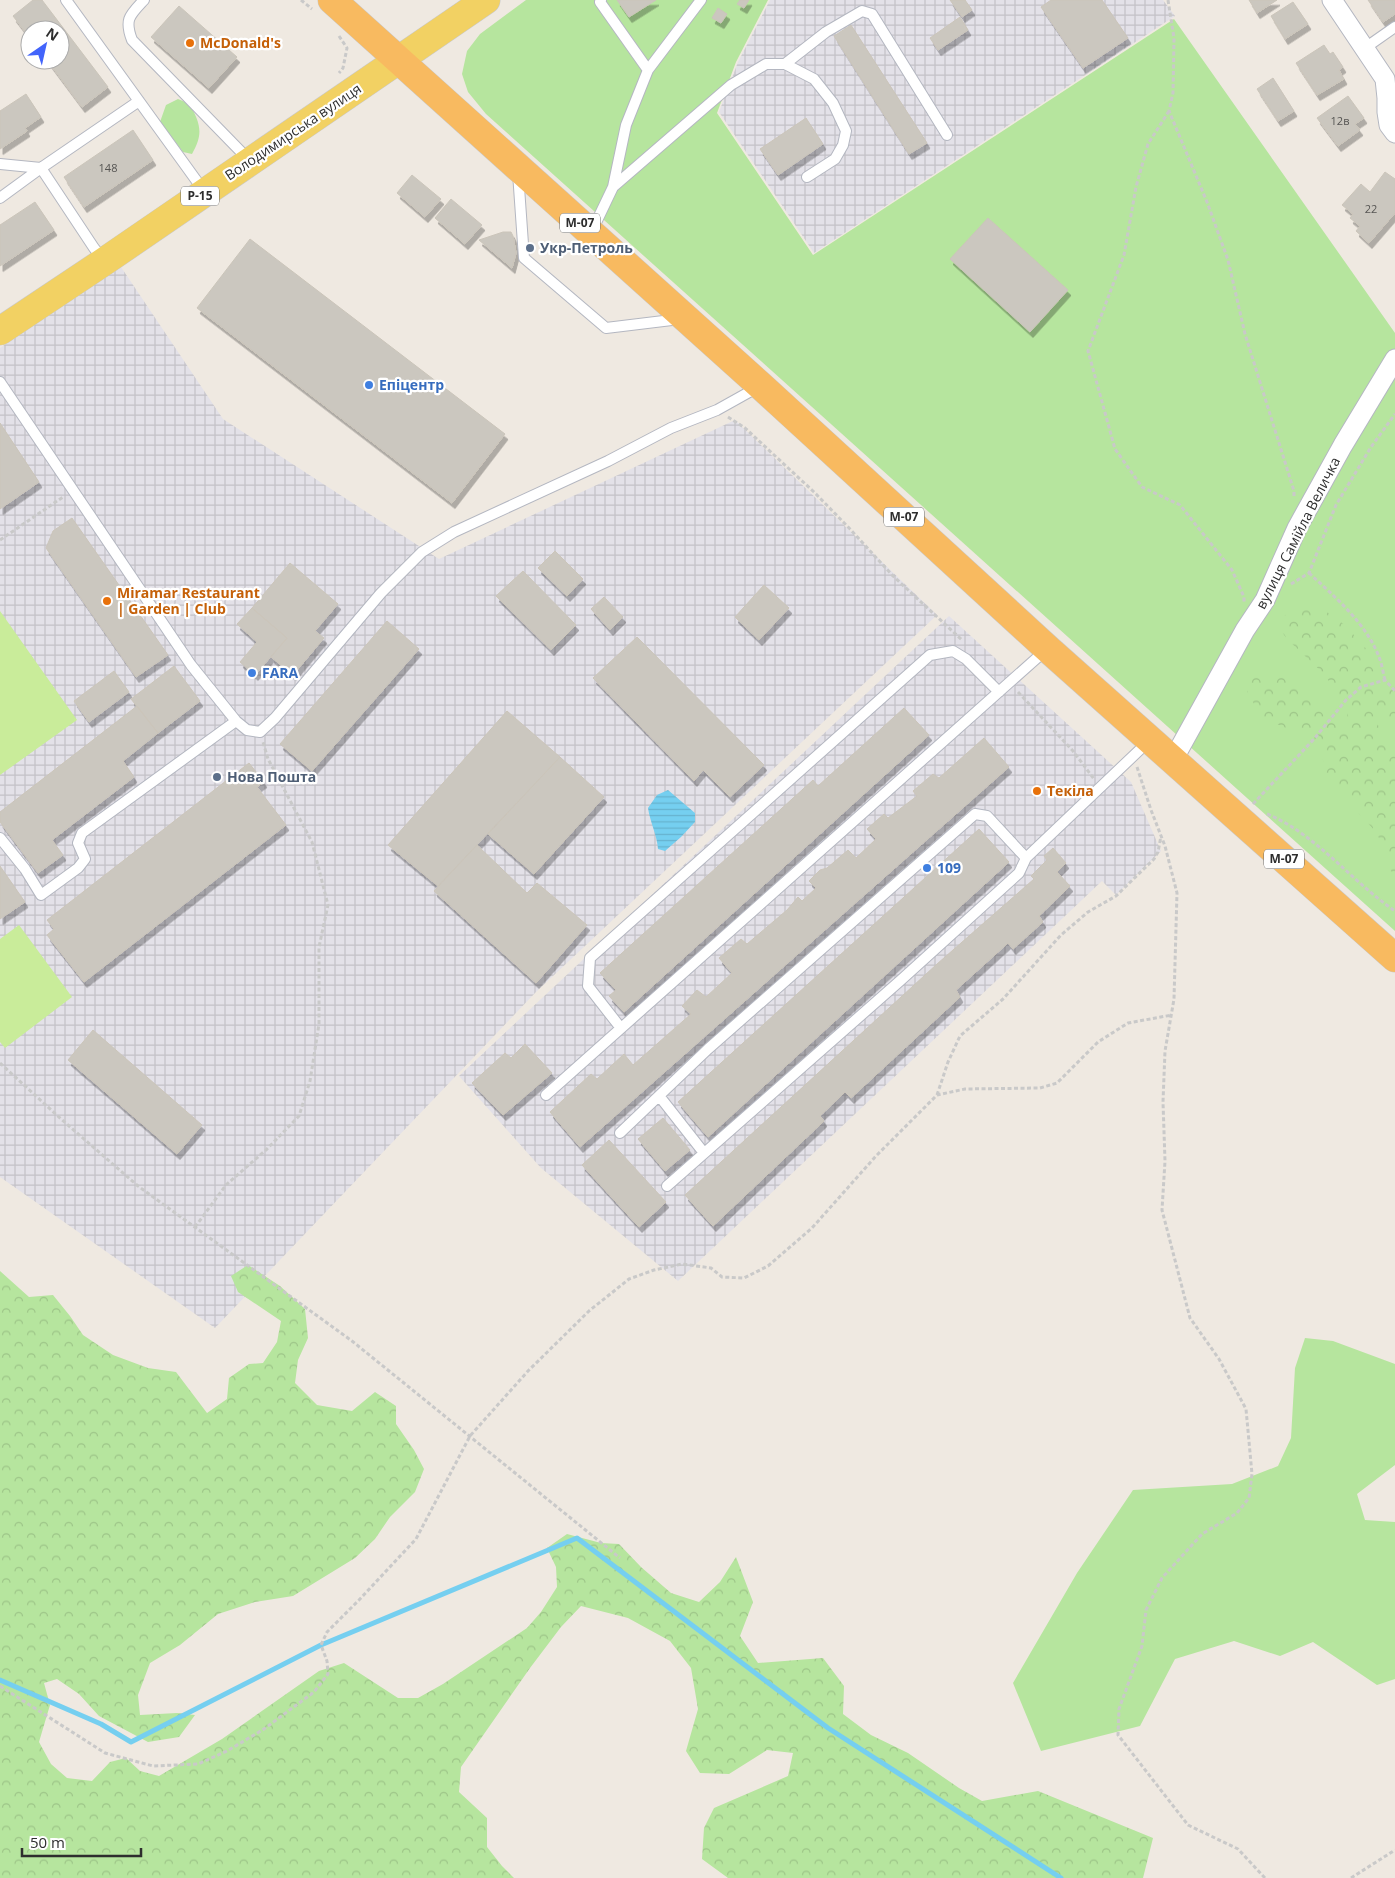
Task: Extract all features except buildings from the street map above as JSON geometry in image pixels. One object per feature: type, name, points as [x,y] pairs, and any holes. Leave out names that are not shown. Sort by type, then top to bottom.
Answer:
[{"type":"highway","name":"М-07","points":[[332,0],[761,386],[1048,649],[1142,748],[1174,760],[1395,958]]},
{"type":"main road","name":"Володимирська вулиця","points":[[0,332],[486,0]]},
{"type":"street","points":[[1332,0],[1385,79],[1389,125],[1395,133]]},
{"type":"street","name":"вулиця Самійла Величка","points":[[1174,760],[1245,630],[1265,600],[1297,528],[1343,445],[1395,359]]},
{"type":"lane","points":[[66,0],[206,192]]},
{"type":"lane","points":[[144,0],[131,14],[127,27],[132,40],[250,162]]},
{"type":"lane","points":[[601,0],[600,2],[648,70]]},
{"type":"lane","points":[[591,233],[613,187],[626,125],[648,70],[702,0]]},
{"type":"lane","points":[[785,64],[826,32],[862,11],[872,14],[947,135]]},
{"type":"lane","points":[[1364,48],[1395,27]]},
{"type":"lane","points":[[613,187],[731,85],[766,64],[785,64],[814,79],[833,102],[846,131],[843,145],[835,159],[807,177]]},
{"type":"lane","points":[[0,198],[139,102]]},
{"type":"lane","points":[[0,164],[41,168]]},
{"type":"lane","points":[[518,167],[524,258],[606,328],[685,318]]},
{"type":"lane","points":[[41,168],[94,248],[105,261]]},
{"type":"lane","points":[[0,382],[191,665],[236,721],[247,730],[260,732],[275,718],[381,593],[422,552],[454,532],[608,462],[670,428],[716,410],[761,386]]},
{"type":"lane","points":[[546,1094],[1048,649]]},
{"type":"lane","points":[[620,1027],[588,986],[590,958],[930,655],[952,652],[966,659],[998,692]]},
{"type":"lane","points":[[0,838],[26,869],[41,895],[78,868],[85,859],[78,843],[82,834],[236,721]]},
{"type":"lane","points":[[667,1186],[901,980],[1019,873],[1026,858],[1142,748]]},
{"type":"lane","points":[[620,1133],[660,1097],[708,1049],[975,814],[987,816],[1026,858]]},
{"type":"lane","points":[[660,1097],[704,1153]]},
{"type":"path","points":[[1168,0],[1174,38],[1173,93],[1168,111],[1148,144],[1136,188],[1124,255],[1088,351],[1115,449],[1142,486],[1180,505],[1232,570],[1244,597],[1245,630]]},
{"type":"path","points":[[1168,111],[1207,202],[1228,260],[1245,334],[1294,491],[1297,528]]},
{"type":"path","points":[[716,410],[745,428],[814,492],[893,576],[967,645]]},
{"type":"path","points":[[1265,600],[1309,573],[1336,506],[1371,447],[1395,414]]},
{"type":"path","points":[[0,540],[73,490]]},
{"type":"path","points":[[1309,573],[1330,592],[1365,631],[1379,657],[1385,680],[1395,691]]},
{"type":"path","points":[[1258,811],[1250,807],[1314,739],[1346,700],[1361,688],[1385,680]]},
{"type":"path","points":[[1009,683],[1072,751],[1101,787]]},
{"type":"path","points":[[195,1227],[226,1185],[267,1149],[299,1116],[310,1081],[319,1024],[319,947],[328,905],[312,842],[268,759],[260,732]]},
{"type":"path","points":[[1142,748],[1151,810],[1166,846],[1177,893],[1174,999],[1165,1052],[1165,1161],[1162,1210],[1190,1318],[1219,1359],[1246,1409],[1252,1474],[1249,1498],[1237,1514],[1202,1534],[1162,1578],[1146,1610],[1142,1646],[1119,1709],[1118,1735],[1188,1825],[1238,1849],[1265,1878]]},
{"type":"path","points":[[1266,814],[1283,821],[1299,831],[1374,896],[1395,911]]},
{"type":"path","points":[[0,1686],[68,1727],[105,1753],[153,1766],[198,1764],[227,1751],[264,1729],[314,1692],[328,1674],[327,1661],[321,1645],[327,1632],[416,1539],[470,1436],[535,1365],[589,1311],[629,1279],[654,1270],[682,1264],[711,1268],[722,1277],[744,1278],[768,1266],[812,1228],[876,1156],[937,1095],[948,1062],[960,1036],[1003,999],[1061,936],[1088,912],[1116,896],[1154,859],[1158,852],[1161,836]]},
{"type":"path","points":[[937,1095],[965,1089],[1040,1088],[1057,1083],[1098,1042],[1128,1023],[1172,1015]]},
{"type":"path","points":[[0,1063],[138,1186],[352,1341],[620,1558]]},
{"type":"path","points":[[1351,1878],[1395,1850]]},
{"type":"shaded area","points":[[770,0],[1163,0],[1175,16],[814,253],[719,112],[738,62]]},
{"type":"shaded area","points":[[121,267],[223,419],[439,559],[735,420],[937,615],[536,992],[215,1328],[0,1177],[0,348]]},
{"type":"shaded area","points":[[949,616],[1131,782],[1161,851],[1116,895],[1102,881],[678,1281],[541,1168],[459,1076]]},
{"type":"green space","points":[[526,0],[768,0],[736,62],[717,113],[813,255],[1174,19],[1395,333],[1395,931],[486,114],[468,92],[462,74],[467,51],[480,34]]},
{"type":"green space","points":[[178,99],[190,104],[198,123],[198,140],[192,154],[183,152],[160,122],[166,105]]},
{"type":"green space","points":[[1299,606],[1320,607],[1345,625],[1369,652],[1375,675],[1375,687],[1395,685],[1395,716],[1376,720],[1384,740],[1395,752],[1395,877],[1377,833],[1324,776],[1322,744],[1261,717],[1247,691],[1252,672],[1280,673],[1308,692],[1346,733],[1348,709],[1324,674],[1287,639],[1275,622]]},
{"type":"green space","points":[[0,611],[77,720],[0,775]]},
{"type":"green space","points":[[19,925],[72,997],[5,1048],[0,1042],[0,939]]},
{"type":"green space","points":[[248,1265],[280,1286],[305,1309],[308,1338],[298,1360],[295,1383],[317,1405],[352,1411],[375,1392],[396,1406],[396,1424],[414,1450],[424,1469],[415,1492],[390,1517],[375,1539],[355,1558],[293,1596],[255,1602],[218,1614],[180,1645],[150,1663],[138,1695],[140,1715],[177,1713],[195,1715],[179,1737],[148,1742],[99,1716],[79,1694],[57,1679],[44,1683],[50,1705],[39,1742],[51,1764],[67,1778],[92,1781],[110,1762],[126,1758],[140,1771],[159,1776],[222,1739],[319,1671],[344,1663],[398,1698],[418,1698],[443,1684],[527,1628],[541,1612],[557,1587],[556,1567],[547,1548],[567,1534],[601,1543],[619,1544],[641,1567],[671,1593],[699,1602],[720,1582],[736,1557],[753,1602],[740,1636],[758,1663],[823,1658],[844,1686],[843,1714],[871,1735],[908,1753],[959,1788],[982,1801],[1038,1791],[1153,1838],[1143,1878],[728,1878],[702,1859],[704,1828],[714,1808],[788,1776],[793,1753],[767,1750],[729,1774],[700,1773],[686,1751],[698,1709],[691,1668],[670,1641],[628,1618],[581,1606],[561,1627],[530,1668],[461,1767],[459,1792],[487,1818],[487,1847],[514,1878],[0,1878],[0,1271],[29,1297],[53,1295],[83,1335],[113,1355],[148,1368],[176,1372],[207,1413],[227,1399],[229,1378],[249,1364],[263,1363],[277,1342],[281,1321],[238,1292],[231,1276]]},
{"type":"green space","points":[[1305,1338],[1333,1341],[1395,1364],[1395,1465],[1357,1494],[1365,1520],[1395,1522],[1395,1679],[1377,1685],[1313,1642],[1280,1656],[1234,1641],[1175,1659],[1140,1726],[1041,1751],[1013,1683],[1077,1573],[1133,1490],[1232,1484],[1278,1466],[1291,1438],[1295,1368]]},
{"type":"water","points":[[668,790],[695,813],[695,822],[665,851],[658,849],[648,808],[657,795]]},
{"type":"waterway","points":[[0,1680],[101,1724],[131,1742],[321,1645],[577,1538],[828,1728],[1061,1878]]},
{"type":"place","name":"McDonald's","points":[[190,43]]},
{"type":"place","name":"Укр-Петроль","points":[[530,248]]},
{"type":"place","name":"Епіцентр","points":[[369,385]]},
{"type":"place","name":"Miramar Restaurant | Garden | Club","points":[[107,601]]},
{"type":"place","name":"FARA","points":[[252,673]]},
{"type":"place","name":"Нова Пошта","points":[[217,777]]},
{"type":"place","name":"Текіла","points":[[1037,791]]},
{"type":"place","name":"109","points":[[927,868]]}]
